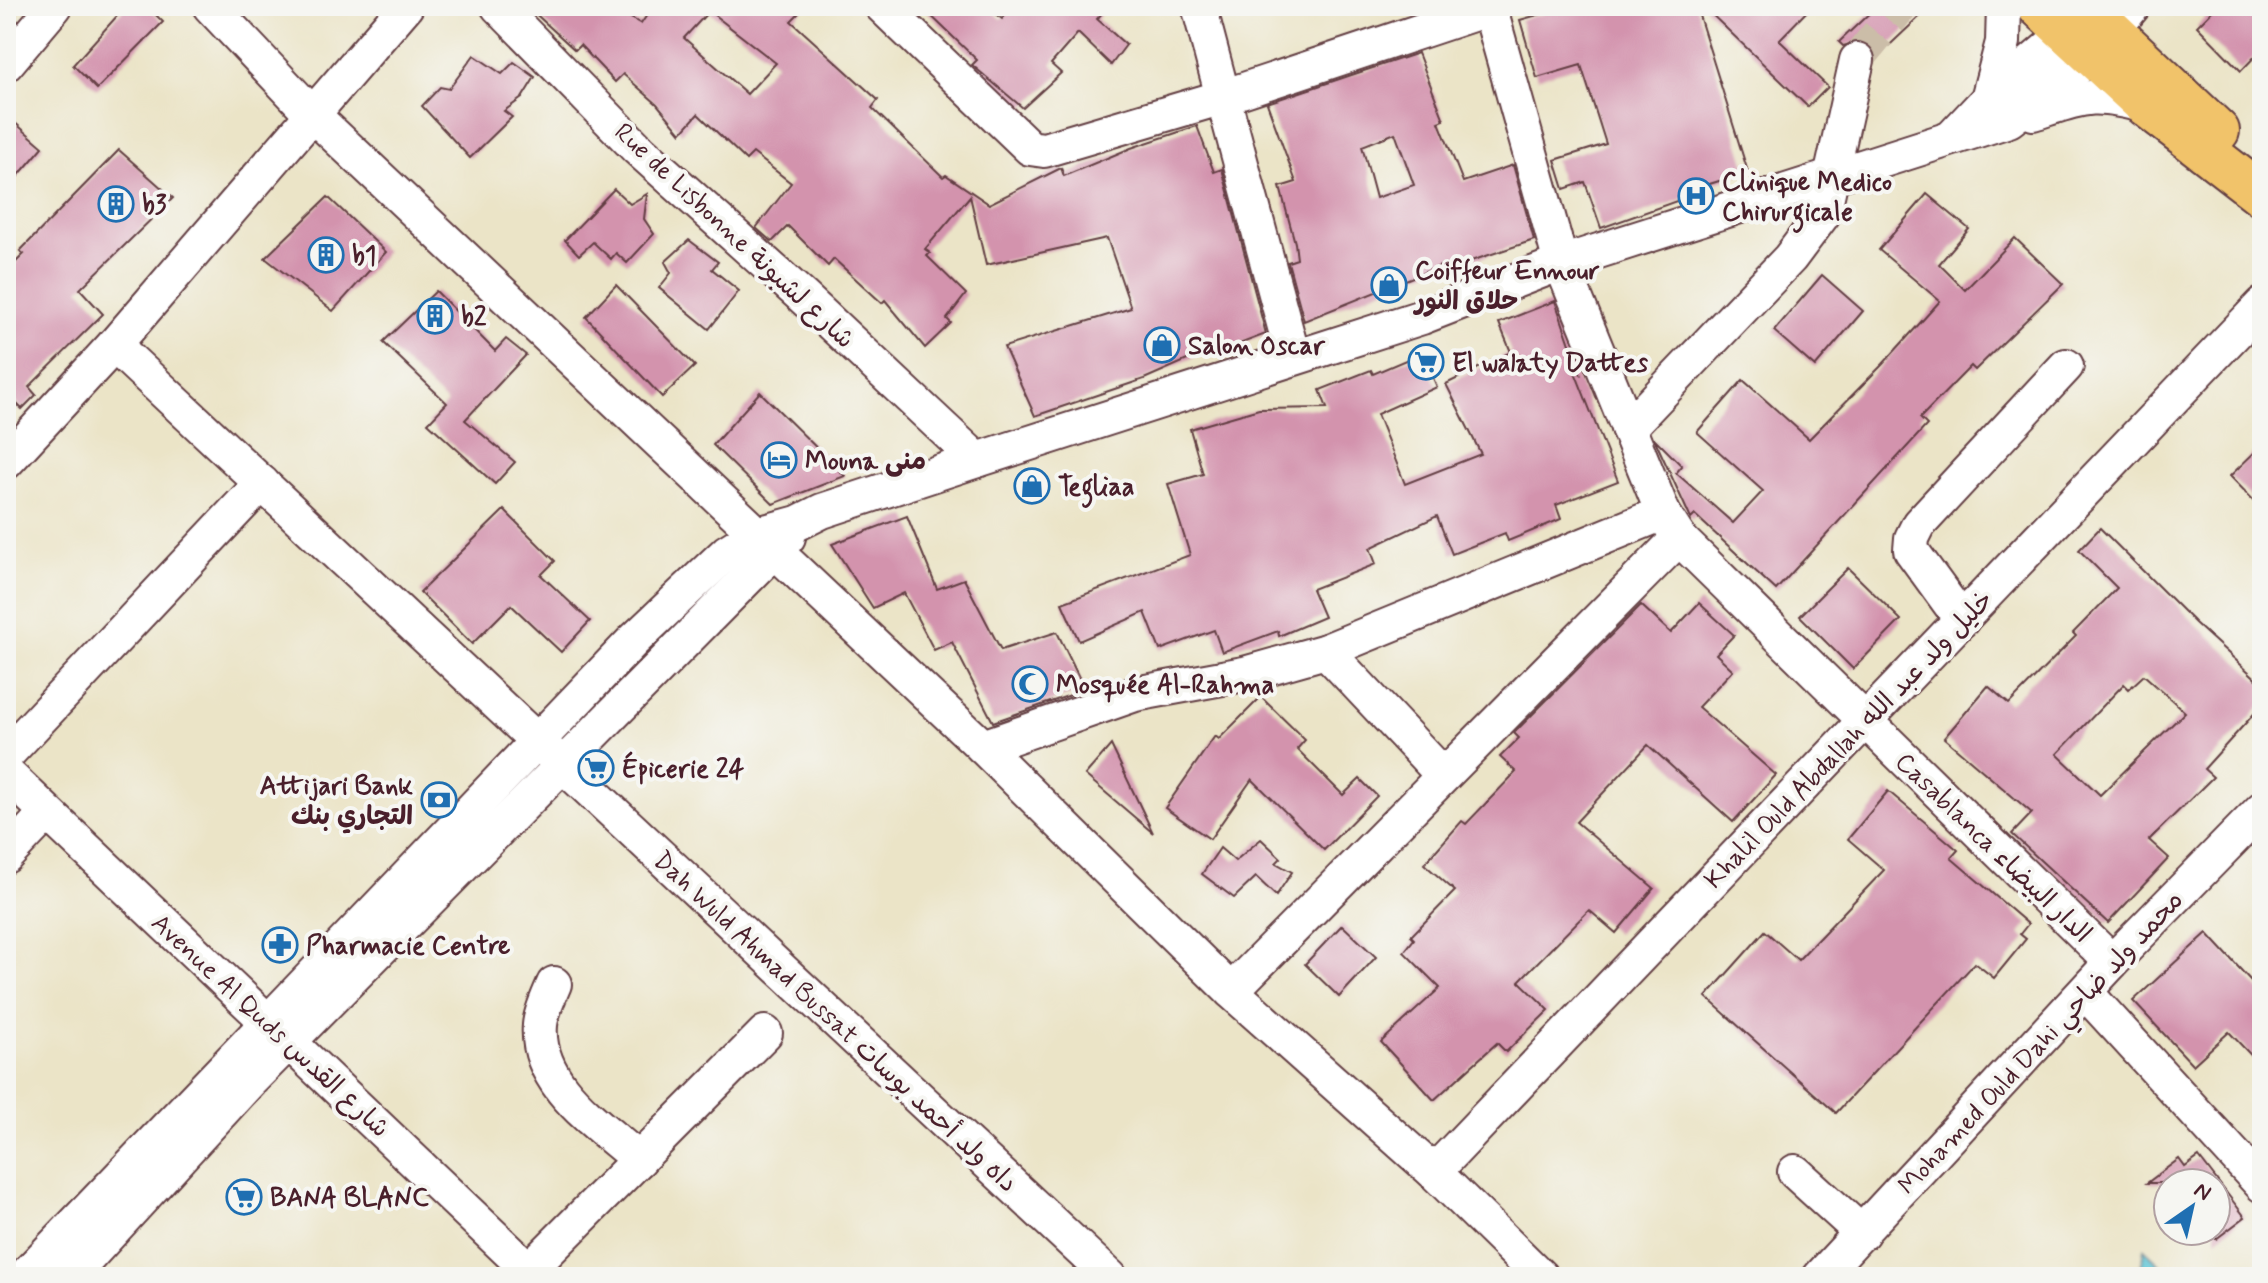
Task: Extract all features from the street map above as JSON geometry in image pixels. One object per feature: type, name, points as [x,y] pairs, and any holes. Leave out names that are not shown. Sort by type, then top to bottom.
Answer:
[{"type":"main road","points":[[2090,20],[2147,106],[2262,195]]},
{"type":"main road","points":[[2090,20],[2262,179]]},
{"type":"street","points":[[8,55],[55,6]]},
{"type":"street","points":[[210,6],[312,114],[764,544],[983,747],[1231,991],[1434,1172],[1541,1277]]},
{"type":"street","points":[[6,462],[114,345],[406,6]]},
{"type":"street","name":"Rue de Lisbonne شارع لشبونة","points":[[498,6],[637,148],[803,297],[977,460]]},
{"type":"street","points":[[882,6],[1030,148],[1044,150],[1223,97],[1492,7]]},
{"type":"street","points":[[1199,6],[1293,357]]},
{"type":"street","points":[[1999,110],[2004,6]]},
{"type":"street","name":"Casablanca الدار البيضاء","points":[[1492,7],[1561,263],[1671,525],[1865,722],[2112,962]]},
{"type":"street","points":[[24,1277],[278,1031],[563,764],[764,544],[798,523],[822,511],[1422,317],[1561,263],[1953,136],[1999,110],[2090,20]]},
{"type":"street","points":[[1628,428],[1705,343],[1790,258],[1823,214],[1857,60]]},
{"type":"street","points":[[1999,110],[2103,95],[2147,106]]},
{"type":"street","name":"Khalil Ould Abdallah خليل ولد عبد الله","points":[[1434,1172],[2262,305]]},
{"type":"street","name":"Dah Wuld Ahmad Bussat داه ولد أحمد بوسات","points":[[114,345],[539,739],[1110,1277]]},
{"type":"street","points":[[1962,620],[1911,550],[1912,538],[1919,524],[2066,366]]},
{"type":"street","points":[[6,755],[262,483]]},
{"type":"street","points":[[983,747],[1135,694],[1244,674],[1326,651],[1671,525]]},
{"type":"street","points":[[1231,991],[1443,775],[1671,525]]},
{"type":"street","points":[[70,1277],[278,1031],[539,739],[685,589],[727,552],[764,544]]},
{"type":"street","points":[[1326,651],[1443,775]]},
{"type":"street","name":"Avenue Al Quds شارع القدس","points":[[6,773],[532,1274]]},
{"type":"street","points":[[6,856],[46,814]]},
{"type":"street","name":"Mohamed Ould Dahi محمد ولد ضاحي","points":[[1820,1277],[2112,962],[2261,814]]},
{"type":"street","points":[[554,984],[540,1024],[543,1061],[564,1093],[639,1160]]},
{"type":"street","points":[[2086,993],[2262,1185]]},
{"type":"street","points":[[532,1274],[765,1033]]},
{"type":"street","points":[[1795,1172],[1862,1233]]},
{"type":"water","points":[[2144,1249],[2172,1275],[2170,1277],[2151,1277],[2141,1268]]},
{"type":"building","points":[[126,6],[147,6],[163,22],[97,89],[73,65]]},
{"type":"building","points":[[527,6],[606,6],[619,18],[624,14],[641,24],[653,6],[806,6],[791,21],[878,100],[872,108],[943,177],[946,175],[989,204],[1061,168],[1064,176],[1131,148],[1197,126],[1214,172],[1222,169],[1266,334],[1221,351],[1219,346],[1144,379],[1035,416],[1004,347],[1131,308],[1107,238],[986,265],[970,196],[925,249],[930,253],[927,256],[966,294],[947,319],[951,323],[925,348],[885,300],[882,303],[834,259],[828,266],[788,226],[772,242],[756,228],[791,183],[753,153],[746,160],[698,114],[681,133],[657,104],[623,74],[615,82],[580,45],[575,50]],"holes":[[[709,11],[776,63],[747,94],[684,38]]]},
{"type":"building","points":[[921,6],[986,6],[1002,19],[1014,6],[1108,6],[1097,19],[1126,45],[1111,65],[1078,33],[1051,64],[1061,73],[1023,108],[972,65],[977,60]]},
{"type":"building","points":[[1569,6],[1696,6],[1748,172],[1700,187],[1702,192],[1601,228],[1585,182],[1564,189],[1555,160],[1606,144],[1581,65],[1537,78],[1520,20]]},
{"type":"building","points":[[1703,6],[1812,6],[1779,40],[1828,87],[1808,107]]},
{"type":"building","points":[[1877,6],[1931,6],[1876,58],[1871,46],[1862,41],[1843,46],[1839,42]]},
{"type":"building","points":[[2217,6],[2262,6],[2262,49],[2241,71],[2197,26]]},
{"type":"building","points":[[1418,53],[1444,120],[1439,122],[1463,182],[1513,165],[1534,240],[1447,269],[1445,264],[1304,321],[1288,262],[1297,259],[1280,187],[1296,182],[1267,103]],"holes":[[[1395,133],[1414,185],[1376,198],[1362,146]]]},
{"type":"building","points":[[474,55],[502,74],[514,62],[535,77],[522,98],[504,111],[512,117],[470,158],[422,106],[440,87],[449,89]]},
{"type":"building","points":[[6,115],[43,147],[6,190]]},
{"type":"building","points":[[119,150],[173,198],[80,289],[103,314],[29,387],[36,395],[22,409],[6,393],[6,272],[24,254],[20,251]]},
{"type":"building","points":[[614,189],[630,204],[647,194],[644,219],[654,234],[627,263],[616,253],[611,259],[593,242],[579,255],[565,240]]},
{"type":"building","points":[[1927,194],[1969,229],[1939,264],[1965,290],[2015,238],[2063,284],[1975,370],[1971,366],[1920,418],[1927,425],[1776,590],[1695,515],[1691,519],[1654,438],[1682,466],[1676,473],[1733,523],[1763,491],[1697,432],[1743,380],[1809,439],[1883,364],[1940,301],[1879,250]]},
{"type":"building","name":"b1","points":[[328,197],[386,252],[333,311],[265,258]]},
{"type":"building","points":[[689,240],[718,262],[712,269],[739,291],[709,329],[659,288],[671,273],[665,262]]},
{"type":"building","points":[[1822,275],[1863,311],[1815,367],[1774,331]]},
{"type":"building","points":[[616,285],[695,366],[662,397],[586,317]]},
{"type":"building","points":[[436,291],[495,351],[506,339],[526,355],[465,420],[515,462],[495,484],[428,423],[447,403],[383,342]]},
{"type":"building","points":[[1555,301],[1580,373],[1573,367],[1618,481],[1556,505],[1561,519],[1508,541],[1505,533],[1452,554],[1437,516],[1370,548],[1376,564],[1312,589],[1324,617],[1279,636],[1278,631],[1222,652],[1214,630],[1160,650],[1145,612],[1079,641],[1062,603],[1190,555],[1168,484],[1203,474],[1190,429],[1259,409],[1327,408],[1320,390],[1371,370],[1373,374],[1422,353],[1437,387],[1377,414],[1405,484],[1481,454],[1446,384],[1511,352],[1499,323]]},
{"type":"building","name":"Mouna منى","points":[[760,392],[845,476],[773,504],[713,445]]},
{"type":"building","points":[[2262,445],[2262,509],[2230,476]]},
{"type":"building","points":[[504,510],[555,561],[541,575],[590,621],[561,652],[511,605],[472,644],[420,592]]},
{"type":"building","points":[[907,516],[937,589],[964,579],[1001,650],[1057,632],[1085,690],[993,722],[952,642],[934,650],[904,593],[873,608],[832,544]]},
{"type":"building","points":[[2100,528],[2195,623],[2262,684],[2262,705],[2204,769],[2213,777],[2149,840],[2169,858],[2108,923],[2012,834],[2032,813],[1944,738],[1988,686],[2009,704],[2076,636],[2073,633],[2117,588],[2079,550]],"holes":[[[2144,675],[2185,712],[2100,795],[2057,754],[2124,684],[2129,689]]]},
{"type":"building","points":[[1848,568],[1901,620],[1853,669],[1800,616]]},
{"type":"building","points":[[1699,603],[1734,635],[1716,654],[1733,670],[1698,707],[1776,775],[1733,822],[1648,745],[1576,822],[1654,888],[1616,933],[1589,910],[1519,981],[1549,1010],[1506,1052],[1497,1043],[1434,1100],[1381,1042],[1440,988],[1404,952],[1414,939],[1411,936],[1455,891],[1424,864],[1462,821],[1466,824],[1516,772],[1500,757],[1519,738],[1514,733],[1641,605],[1671,633]]},
{"type":"building","points":[[1261,697],[1305,740],[1297,749],[1343,795],[1360,779],[1377,796],[1324,850],[1252,779],[1210,839],[1165,808],[1215,736],[1219,739]]},
{"type":"building","points":[[1111,745],[1153,833],[1085,775]]},
{"type":"building","points":[[1888,791],[1958,850],[1951,858],[2028,924],[2020,934],[2026,939],[1994,978],[1975,963],[1836,1113],[1706,997],[1765,931],[1798,960],[1884,870],[1848,839]]},
{"type":"building","points":[[1261,839],[1281,858],[1276,863],[1292,872],[1276,896],[1256,877],[1234,898],[1202,874],[1220,848],[1235,861]]},
{"type":"building","points":[[1342,925],[1376,957],[1339,997],[1305,964]]},
{"type":"building","points":[[2207,933],[2262,993],[2262,1067],[2229,1032],[2193,1065],[2133,1001]]},
{"type":"building","points":[[2199,1157],[2207,1167],[2185,1167]]},
{"type":"building","points":[[2179,1159],[2185,1167],[2168,1167]]},
{"type":"building","points":[[2232,1200],[2245,1217],[2232,1227]]},
{"type":"tunnel","points":[[1857,60],[1901,6]]},
{"type":"place","name":"Clinique Medico Chirurgicale","points":[[1696,196]]},
{"type":"place","name":"b3","points":[[116,204]]},
{"type":"place","name":"b1","points":[[326,255]]},
{"type":"place","name":"Coiffeur Ennour حلاق النور","points":[[1389,285]]},
{"type":"place","name":"b2","points":[[435,316]]},
{"type":"place","name":"Salon Oscar","points":[[1162,345]]},
{"type":"place","name":"El walaty Dattes","points":[[1426,362]]},
{"type":"place","name":"Mouna منى","points":[[779,460]]},
{"type":"place","name":"Tegliaa","points":[[1032,486]]},
{"type":"place","name":"Mosquée Al-Rahma","points":[[1030,684]]},
{"type":"place","name":"Épicerie 24","points":[[596,768]]},
{"type":"place","name":"Attijari Bank التجاري بنك","points":[[439,800]]},
{"type":"place","name":"Pharmacie Centre","points":[[280,945]]},
{"type":"place","name":"BANA BLANC","points":[[244,1197]]}]
